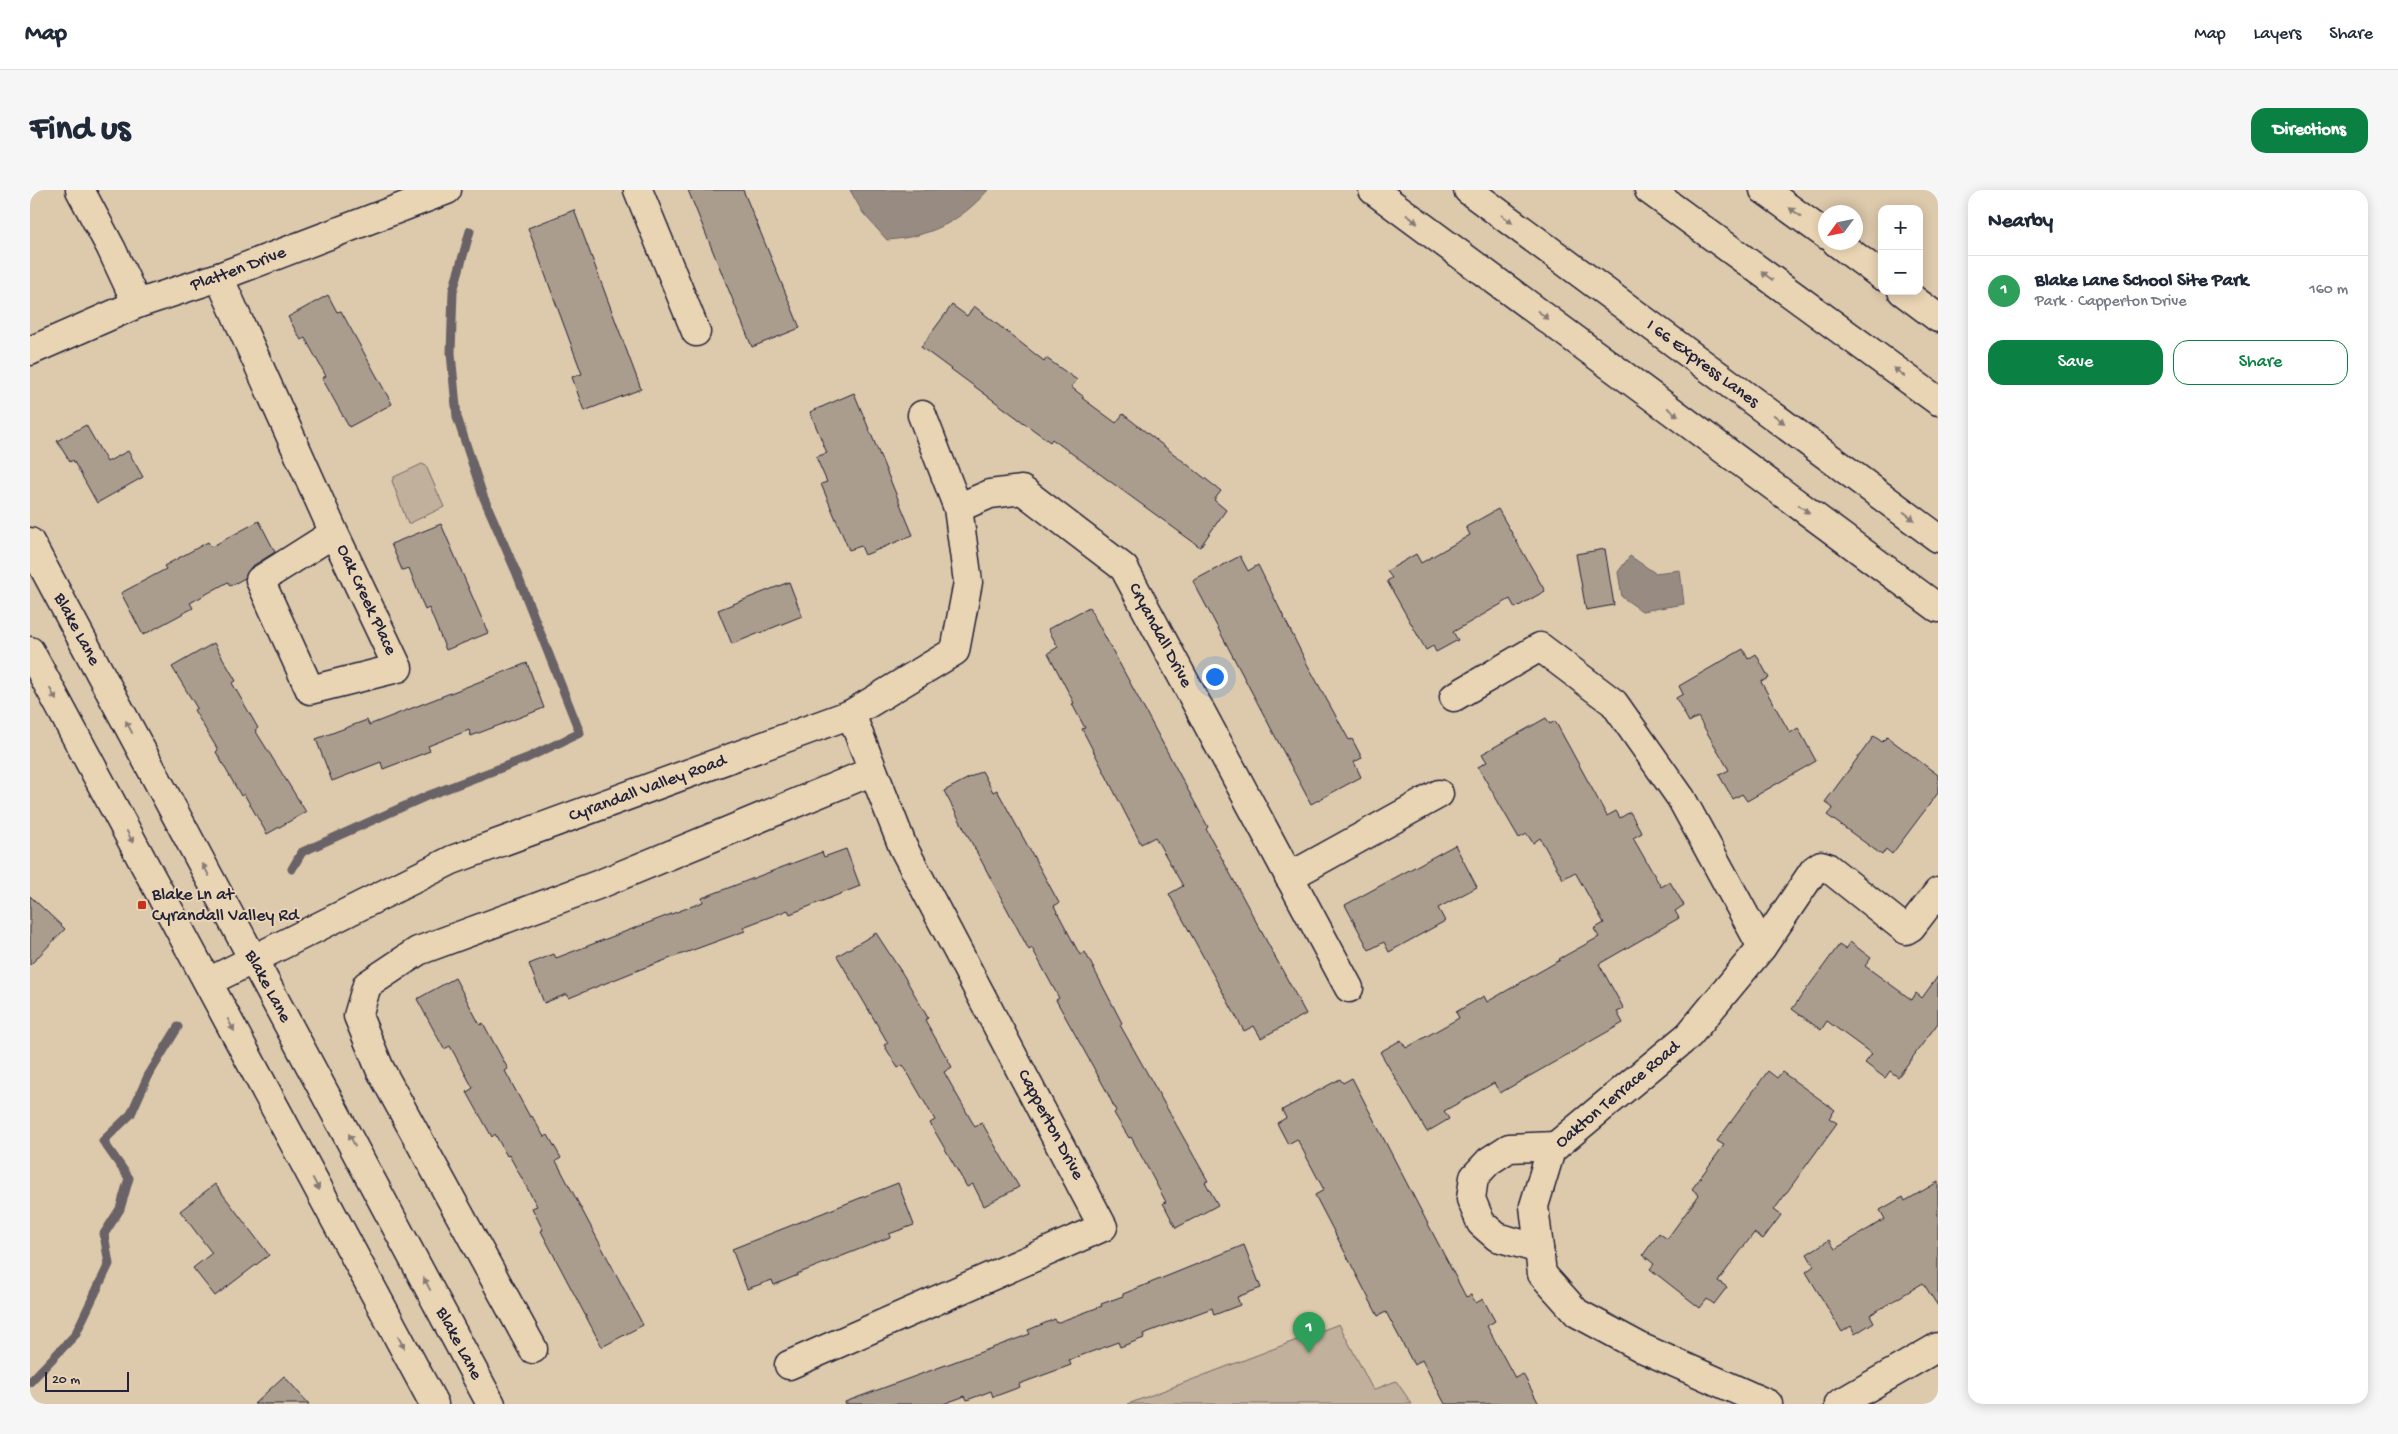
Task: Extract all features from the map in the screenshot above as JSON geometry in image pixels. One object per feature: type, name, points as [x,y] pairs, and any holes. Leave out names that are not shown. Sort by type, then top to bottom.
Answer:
[{"type":"main road","points":[[80,190],[111,248],[137,304]]},
{"type":"main road","name":"Platten Drive","points":[[30,351],[137,304],[219,277],[447,190]]},
{"type":"main road","points":[[638,190],[696,332]]},
{"type":"main road","points":[[1373,190],[1938,608]]},
{"type":"main road","name":"I 66 Express Lanes","points":[[1468,190],[1938,538]]},
{"type":"main road","points":[[1649,190],[1938,401]]},
{"type":"main road","points":[[1764,190],[1818,229]]},
{"type":"main road","points":[[1847,250],[1878,273]]},
{"type":"main road","name":"Oak Creek Place","points":[[219,277],[334,533],[398,668],[310,690],[260,580],[334,533]]},
{"type":"main road","points":[[1907,295],[1938,318]]},
{"type":"main road","name":"Cyrandall Valley Road","points":[[208,982],[452,860],[851,714],[955,651],[968,582],[958,508],[922,415]]},
{"type":"main road","name":"Cryandall Drive","points":[[958,508],[990,494],[1022,490],[1124,568],[1349,988]]},
{"type":"main road","name":"Blake Lane","points":[[30,542],[491,1404]]},
{"type":"main road","points":[[1454,697],[1540,647],[1614,703],[1681,798],[1762,946]]},
{"type":"main road","points":[[30,651],[434,1404]]},
{"type":"main road","name":"Capperton Drive","points":[[789,1366],[1103,1227],[903,847],[851,714]]},
{"type":"main road","points":[[533,1349],[380,1069],[358,1016],[367,985],[418,951],[600,884],[873,771]]},
{"type":"main road","points":[[1288,877],[1439,794]]},
{"type":"main road","name":"Oakton Terrace Road","points":[[1768,1404],[1642,1348],[1577,1313],[1542,1274],[1534,1206],[1551,1150],[1689,1035],[1762,946],[1814,870],[1821,866],[1827,867],[1906,930],[1938,892]]},
{"type":"main road","points":[[1539,1248],[1497,1237],[1481,1223],[1470,1198],[1474,1177],[1489,1161],[1509,1148],[1556,1146]]},
{"type":"main road","points":[[1839,1404],[1938,1347]]},
{"type":"shaded area","points":[[850,190],[988,190],[966,211],[943,226],[917,235],[887,240],[863,213]]},
{"type":"shaded area","points":[[422,464],[426,466],[444,507],[408,524],[392,481],[394,477]]},
{"type":"shaded area","points":[[1630,556],[1655,573],[1680,570],[1684,604],[1642,611],[1622,597],[1618,572]]},
{"type":"shaded area","points":[[1339,1324],[1373,1390],[1396,1381],[1412,1404],[1128,1404]]},
{"type":"building","points":[[688,190],[743,190],[800,328],[752,347]]},
{"type":"building","points":[[574,210],[641,389],[584,411],[572,377],[582,374],[528,228]]},
{"type":"building","points":[[328,295],[337,312],[341,311],[392,404],[349,427],[322,378],[326,376],[305,338],[301,340],[288,317]]},
{"type":"building","points":[[952,305],[967,316],[974,306],[1044,361],[1046,358],[1077,380],[1071,387],[1084,397],[1082,398],[1116,423],[1123,414],[1221,491],[1214,500],[1226,510],[1200,547],[1052,439],[1050,442],[921,347]]},
{"type":"building","points":[[854,393],[913,535],[865,555],[861,546],[849,550],[821,484],[827,482],[816,457],[827,453],[810,412]]},
{"type":"building","points":[[86,425],[107,462],[128,451],[143,477],[97,503],[73,460],[70,462],[57,441]]},
{"type":"building","points":[[1498,509],[1545,591],[1515,608],[1510,599],[1453,632],[1458,640],[1436,652],[1433,646],[1426,650],[1387,581],[1392,578],[1387,571],[1416,554],[1421,563],[1470,535],[1466,527]]},
{"type":"building","points":[[259,521],[275,552],[251,567],[245,578],[230,586],[228,582],[190,603],[193,608],[143,635],[121,593],[166,569],[164,566],[208,542],[211,547]]},
{"type":"building","points":[[441,524],[488,633],[446,650],[429,608],[425,610],[409,568],[402,570],[391,544]]},
{"type":"building","points":[[1605,549],[1614,605],[1586,610],[1576,554]]},
{"type":"building","points":[[1240,556],[1248,571],[1258,565],[1306,662],[1349,740],[1352,739],[1362,758],[1354,762],[1361,777],[1311,804],[1193,581]]},
{"type":"building","points":[[789,582],[802,616],[732,644],[718,610]]},
{"type":"building","points":[[1089,607],[1208,827],[1206,829],[1306,1014],[1261,1038],[1254,1026],[1244,1031],[1169,894],[1183,886],[1155,837],[1141,844],[1082,729],[1085,728],[1072,704],[1074,703],[1048,653],[1058,647],[1048,629]]},
{"type":"building","points":[[214,643],[236,681],[232,683],[258,728],[255,730],[306,812],[267,834],[244,794],[241,796],[216,752],[218,750],[194,710],[197,708],[172,667]]},
{"type":"building","points":[[1743,649],[1748,659],[1756,654],[1769,678],[1761,682],[1790,733],[1798,728],[1816,761],[1747,801],[1742,794],[1733,799],[1719,775],[1729,770],[1698,717],[1689,722],[1676,698],[1683,694],[1679,686]]},
{"type":"building","points":[[527,663],[544,708],[471,736],[469,730],[428,746],[430,751],[383,769],[381,762],[332,781],[316,739],[367,720],[369,725]]},
{"type":"building","points":[[1546,718],[1550,724],[1555,721],[1607,816],[1616,811],[1620,818],[1630,812],[1642,833],[1633,838],[1661,887],[1670,882],[1684,905],[1675,911],[1679,918],[1599,964],[1624,1009],[1617,1012],[1623,1023],[1500,1093],[1494,1083],[1444,1111],[1449,1119],[1427,1132],[1380,1052],[1401,1040],[1406,1048],[1459,1018],[1456,1012],[1484,996],[1487,1002],[1560,960],[1599,937],[1594,929],[1604,923],[1575,872],[1563,879],[1540,838],[1533,843],[1527,834],[1519,838],[1478,767],[1487,762],[1482,754]]},
{"type":"building","points":[[1874,736],[1882,742],[1887,737],[1938,775],[1938,793],[1892,854],[1886,849],[1882,855],[1827,815],[1833,808],[1825,802]]},
{"type":"building","points":[[982,771],[993,792],[997,790],[1059,903],[1054,906],[1080,955],[1085,952],[1122,1023],[1120,1025],[1208,1181],[1205,1182],[1218,1205],[1176,1228],[1163,1203],[1166,1202],[1131,1137],[1129,1138],[1114,1113],[1116,1111],[1106,1090],[1056,1000],[1059,998],[1032,948],[1029,950],[944,791]]},
{"type":"building","points":[[1455,845],[1477,887],[1438,908],[1445,921],[1389,952],[1384,942],[1369,950],[1345,905]]},
{"type":"building","points":[[846,849],[860,886],[790,914],[788,910],[743,927],[745,931],[569,998],[567,994],[544,1003],[529,964],[554,954],[556,958],[703,902],[702,898],[822,852],[824,857]]},
{"type":"building","points":[[30,896],[65,929],[30,965]]},
{"type":"building","points":[[876,933],[928,1018],[925,1020],[952,1067],[944,1072],[975,1127],[982,1123],[1019,1187],[984,1206],[973,1184],[967,1187],[930,1123],[935,1120],[903,1065],[898,1068],[884,1045],[888,1043],[837,956]]},
{"type":"building","points":[[1850,942],[1871,958],[1865,966],[1912,1000],[1916,993],[1922,998],[1938,976],[1938,1023],[1898,1077],[1890,1071],[1885,1078],[1865,1063],[1872,1054],[1827,1021],[1821,1030],[1792,1009],[1839,945],[1845,949]]},
{"type":"building","points":[[455,978],[480,1025],[483,1023],[508,1069],[505,1071],[530,1117],[532,1116],[544,1137],[548,1135],[561,1158],[556,1161],[643,1325],[602,1347],[541,1231],[543,1230],[532,1208],[537,1206],[509,1155],[507,1156],[495,1134],[492,1137],[467,1092],[473,1088],[450,1046],[444,1049],[417,999]]},
{"type":"building","points":[[1768,1071],[1777,1078],[1782,1072],[1835,1110],[1829,1118],[1837,1123],[1774,1210],[1781,1215],[1763,1239],[1754,1233],[1718,1281],[1727,1287],[1714,1304],[1707,1299],[1700,1308],[1650,1269],[1654,1264],[1643,1255],[1659,1233],[1667,1239],[1699,1195],[1692,1189],[1724,1145],[1717,1141]]},
{"type":"building","points":[[1352,1078],[1466,1297],[1471,1295],[1476,1303],[1483,1299],[1495,1321],[1487,1326],[1515,1378],[1523,1374],[1539,1404],[1445,1404],[1422,1360],[1414,1365],[1386,1312],[1378,1316],[1315,1195],[1324,1190],[1297,1139],[1288,1144],[1277,1123],[1286,1118],[1282,1110],[1340,1079],[1343,1083]]},
{"type":"building","points":[[1938,1182],[1938,1306],[1923,1283],[1870,1315],[1874,1322],[1855,1334],[1851,1326],[1842,1332],[1806,1272],[1814,1266],[1807,1254],[1829,1240],[1835,1249],[1885,1219],[1880,1210],[1903,1197],[1905,1201]]},
{"type":"building","points":[[898,1183],[914,1225],[889,1234],[890,1237],[774,1285],[772,1280],[747,1289],[732,1249]]},
{"type":"building","points":[[215,1184],[269,1255],[215,1296],[193,1268],[212,1253],[180,1211]]},
{"type":"building","points":[[1244,1245],[1261,1288],[1237,1297],[1240,1305],[1214,1315],[1212,1308],[1143,1334],[1144,1338],[1120,1347],[1118,1342],[1069,1360],[1071,1365],[1019,1384],[1020,1387],[993,1397],[991,1391],[967,1400],[965,1396],[943,1404],[845,1404],[845,1402],[1030,1334],[1028,1330],[1055,1319],[1056,1323],[1102,1306],[1101,1304],[1123,1296],[1123,1294]]},
{"type":"building","points":[[284,1376],[309,1404],[254,1404]]},
{"type":"waterway","points":[[292,869],[302,852],[427,796],[527,758],[580,733],[517,574],[483,496],[457,417],[451,353],[453,291],[470,231]]},
{"type":"waterway","points":[[30,1382],[75,1335],[109,1264],[104,1234],[120,1209],[129,1178],[103,1141],[131,1114],[148,1076],[178,1027]]},
{"type":"place","name":"Blake Ln at Cyrandall Valley Rd","points":[[142,905]]},
{"type":"place","name":"Blake Lane School Site Park","points":[[1309,1353]]}]
